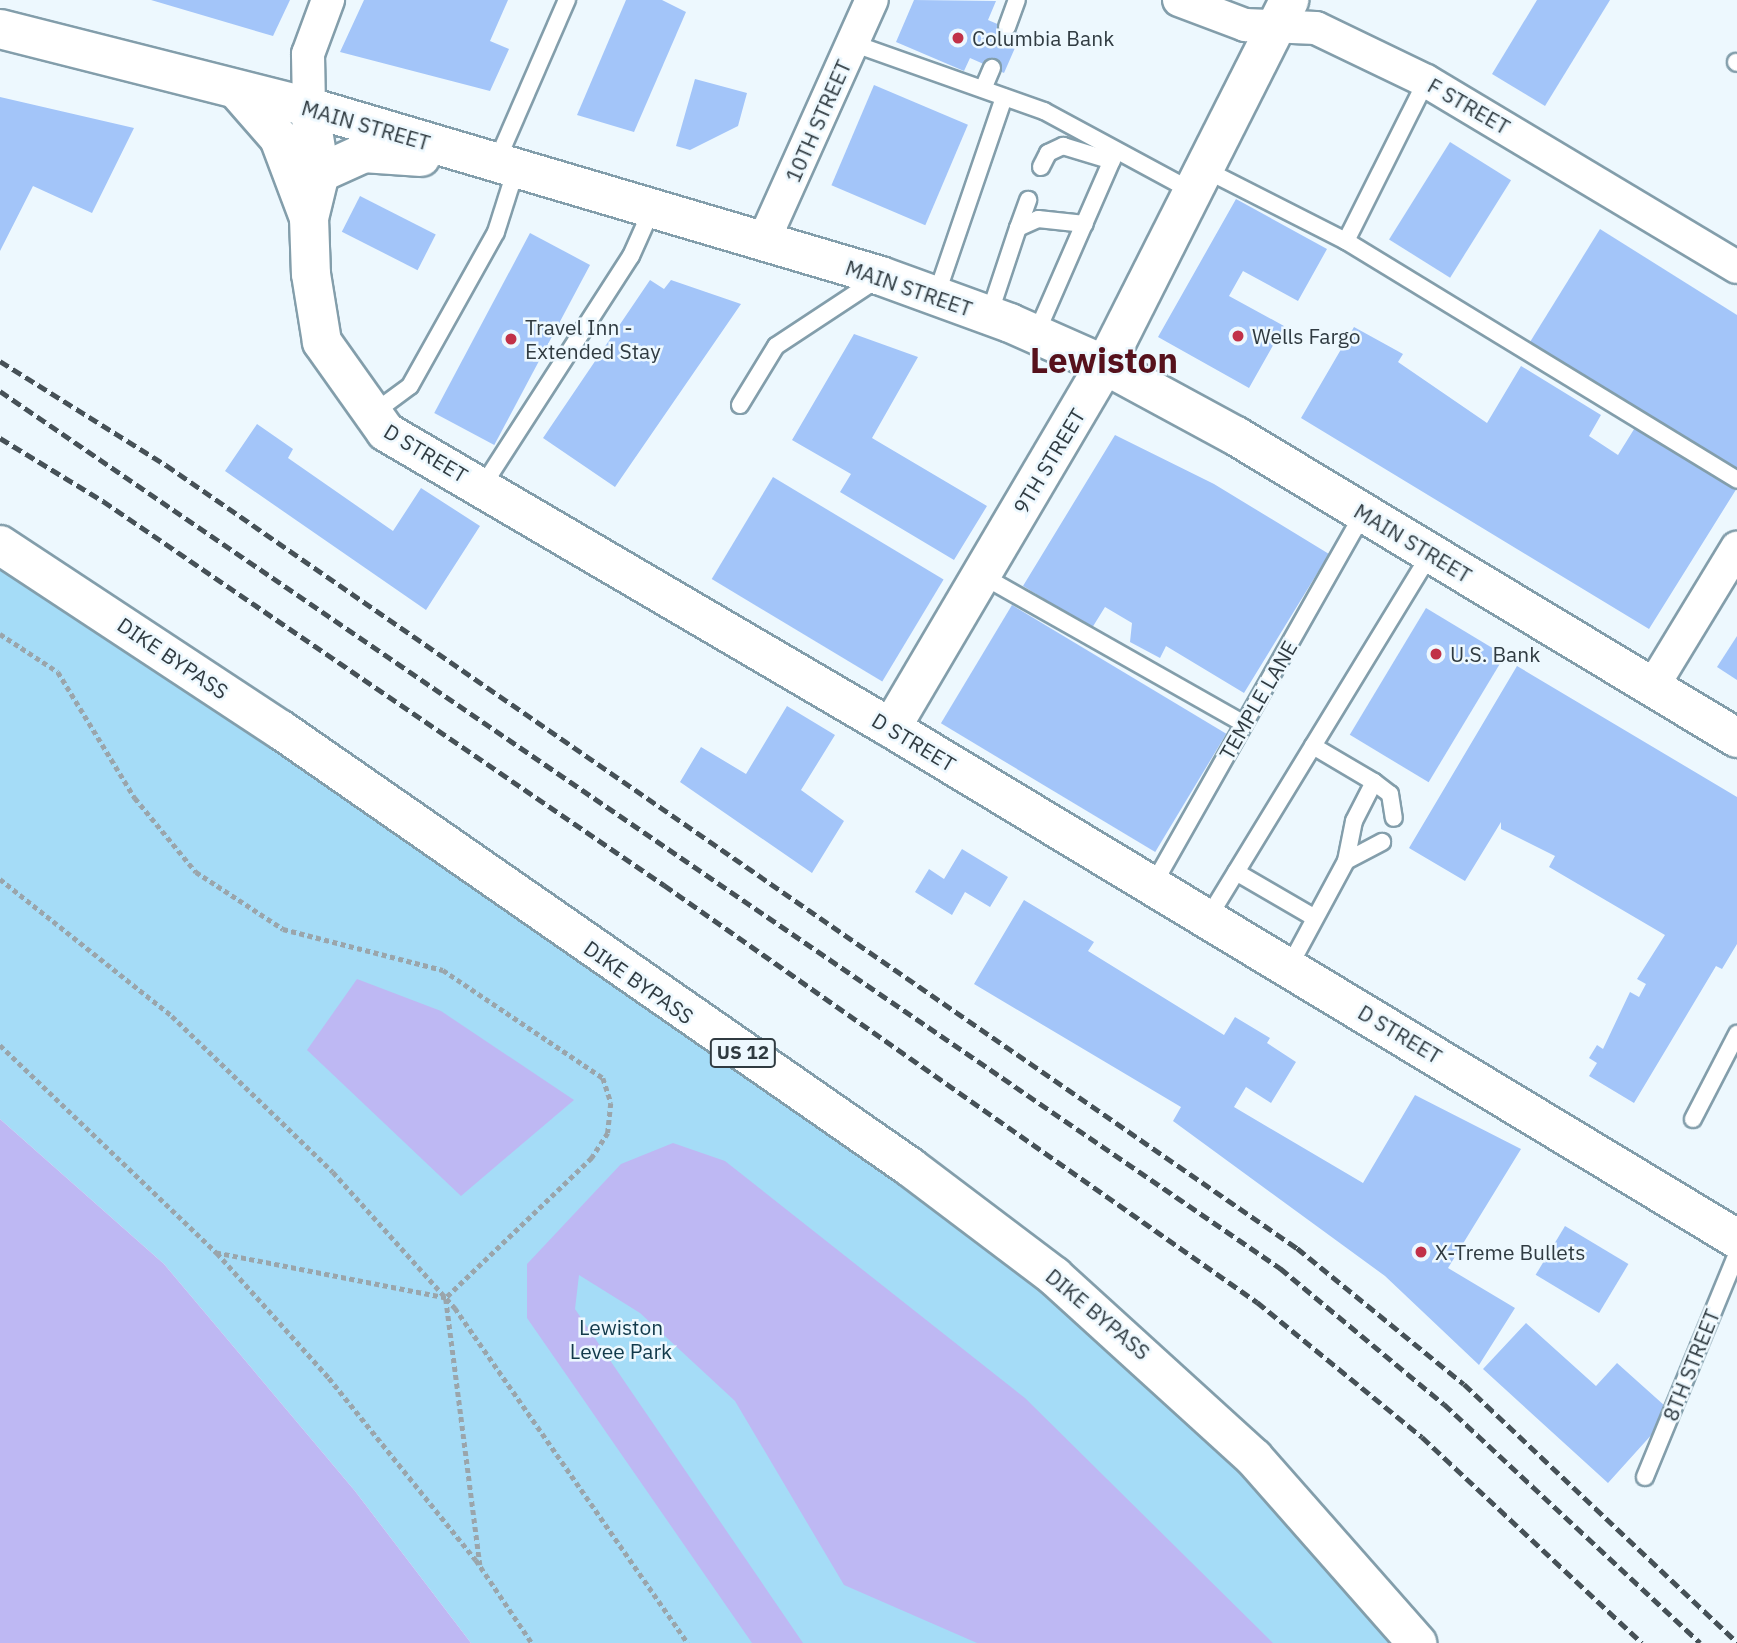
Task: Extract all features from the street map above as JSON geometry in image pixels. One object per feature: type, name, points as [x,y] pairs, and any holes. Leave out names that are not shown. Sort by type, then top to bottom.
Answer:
[{"type":"main road","name":"9TH STREET","points":[[891,727],[1105,365],[1282,13]]},
{"type":"main road","name":"MAIN STREET","points":[[0,29],[309,107],[881,276],[989,315],[1105,365],[1363,514],[1737,738]]},
{"type":"main road","points":[[237,89],[279,138],[309,218]]},
{"type":"main road","name":"D STREET","points":[[309,107],[320,173],[309,218],[323,342],[370,415],[386,432],[891,727],[1737,1238]]},
{"type":"main road","points":[[320,173],[364,153],[506,166]]},
{"type":"main road","name":"DIKE BYPASS","points":[[0,545],[281,730],[910,1167],[1054,1276],[1254,1458],[1417,1643]]},
{"type":"street","points":[[309,107],[308,54],[328,0]]},
{"type":"street","name":"10TH STREET","points":[[764,242],[872,0]]},
{"type":"street","name":"F STREET","points":[[1178,0],[1245,25],[1282,13],[1316,28],[1426,81],[1737,267]]},
{"type":"street","points":[[1653,686],[1737,548]]},
{"type":"lane","points":[[370,415],[410,386],[495,232],[506,166],[567,0]]},
{"type":"lane","points":[[1007,27],[1017,0]]},
{"type":"lane","points":[[852,43],[1044,111],[1114,156]]},
{"type":"lane","points":[[983,89],[992,68]]},
{"type":"lane","points":[[1346,241],[1426,81]]},
{"type":"lane","points":[[936,296],[1004,97]]},
{"type":"lane","points":[[1041,167],[1048,153],[1063,146],[1114,156],[1198,180],[1346,241],[1737,480]]},
{"type":"lane","points":[[1035,334],[1114,156]]},
{"type":"lane","points":[[989,315],[1028,200]]},
{"type":"lane","points":[[482,487],[631,256],[652,209]]},
{"type":"lane","points":[[1018,228],[1038,219],[1085,224]]},
{"type":"lane","points":[[740,405],[776,346],[881,276]]},
{"type":"lane","name":"TEMPLE LANE","points":[[1153,885],[1363,514]]},
{"type":"lane","points":[[1208,918],[1430,554]]},
{"type":"lane","points":[[981,575],[1244,724]]},
{"type":"lane","points":[[1313,746],[1390,794],[1394,818]]},
{"type":"lane","points":[[1289,967],[1346,861],[1354,821],[1374,782]]},
{"type":"lane","points":[[1346,861],[1382,842]]},
{"type":"lane","points":[[1236,872],[1315,918]]},
{"type":"lane","points":[[1693,1119],[1737,1034]]},
{"type":"lane","name":"8TH STREET","points":[[1645,1477],[1737,1254]]},
{"type":"path","points":[[0,634],[58,672],[135,798],[196,872],[283,929],[443,970],[603,1078],[611,1103],[608,1133],[592,1158],[446,1298]]},
{"type":"path","points":[[0,879],[172,1016],[333,1172],[446,1298],[688,1643]]},
{"type":"path","points":[[0,1045],[217,1253],[329,1378],[481,1569],[532,1643]]},
{"type":"path","points":[[217,1253],[446,1298]]},
{"type":"path","points":[[446,1298],[481,1569]]},
{"type":"green space","name":"Lewiston Levee Park","points":[[0,545],[989,1226],[1417,1643],[471,1643],[355,1491],[164,1264],[0,1119]]},
{"type":"shaded area","points":[[357,979],[441,1011],[574,1100],[461,1196],[307,1050]]},
{"type":"shaded area","points":[[0,1119],[164,1264],[355,1491],[471,1643],[0,1643]]},
{"type":"shaded area","points":[[673,1143],[725,1161],[1025,1398],[1273,1643],[977,1643],[844,1585],[735,1401],[640,1313],[579,1275],[575,1309],[803,1643],[752,1643],[527,1318],[527,1264],[621,1164]]},
{"type":"building","points":[[151,0],[290,0],[273,36]]},
{"type":"building","points":[[364,0],[508,0],[490,41],[509,49],[490,91],[340,52]]},
{"type":"building","points":[[626,0],[662,0],[686,12],[634,132],[577,115]]},
{"type":"building","name":"Columbia Bank","points":[[914,0],[996,1],[988,20],[1021,34],[1004,73],[970,58],[964,71],[896,42]]},
{"type":"building","points":[[1537,0],[1610,0],[1545,106],[1492,74]]},
{"type":"building","points":[[695,79],[747,93],[738,126],[690,150],[676,146]]},
{"type":"building","points":[[874,85],[968,125],[925,225],[831,185]]},
{"type":"building","points":[[0,97],[134,128],[92,213],[33,186],[0,251]]},
{"type":"building","points":[[1450,142],[1511,180],[1450,278],[1389,240]]},
{"type":"building","points":[[360,196],[436,235],[418,270],[342,232]]},
{"type":"building","points":[[1236,199],[1327,249],[1298,301],[1243,271],[1229,296],[1284,326],[1249,388],[1158,337]]},
{"type":"building","points":[[1600,229],[1737,315],[1737,470],[1530,342]]},
{"type":"building","name":"Travel Inn - Extended Stay","points":[[530,233],[590,265],[494,445],[434,413]]},
{"type":"building","points":[[650,280],[664,289],[671,280],[741,304],[615,487],[543,438]]},
{"type":"building","points":[[1354,327],[1403,354],[1398,362],[1487,423],[1521,366],[1601,415],[1589,436],[1618,455],[1636,426],[1737,488],[1649,629],[1301,418]]},
{"type":"building","points":[[854,334],[918,357],[872,438],[987,506],[954,560],[840,492],[851,474],[792,440]]},
{"type":"building","points":[[257,424],[293,449],[288,458],[393,531],[421,488],[480,526],[426,610],[225,471]]},
{"type":"building","points":[[1115,435],[1214,484],[1329,554],[1244,693],[1166,646],[1160,658],[1130,642],[1132,623],[1105,607],[1092,628],[1023,586]]},
{"type":"building","points":[[773,477],[944,579],[882,681],[712,579]]},
{"type":"building","points":[[1012,605],[1226,734],[1155,852],[941,723]]},
{"type":"building","points":[[1426,608],[1505,655],[1429,782],[1350,735]]},
{"type":"building","points":[[1737,636],[1737,680],[1717,667]]},
{"type":"building","points":[[1517,666],[1737,797],[1737,944],[1722,969],[1716,966],[1634,1103],[1589,1076],[1597,1063],[1589,1058],[1597,1045],[1603,1049],[1630,992],[1639,997],[1646,984],[1637,979],[1665,935],[1549,867],[1555,856],[1501,829],[1501,822],[1465,881],[1409,848]]},
{"type":"building","points":[[787,706],[835,735],[801,790],[844,821],[812,873],[680,782],[701,747],[746,774]]},
{"type":"building","points":[[962,849],[1008,877],[990,907],[965,892],[952,915],[915,892],[929,869],[944,879]]},
{"type":"building","points":[[1024,900],[1094,942],[1088,951],[1224,1035],[1235,1017],[1270,1038],[1267,1043],[1296,1062],[1271,1103],[1246,1087],[1234,1107],[1363,1183],[1415,1095],[1521,1149],[1448,1268],[1515,1308],[1479,1365],[1385,1276],[1173,1121],[1181,1107],[974,984]]},
{"type":"building","points":[[1565,1226],[1628,1264],[1599,1313],[1536,1275]]},
{"type":"building","points":[[1526,1323],[1596,1386],[1617,1363],[1665,1406],[1654,1432],[1608,1483],[1483,1369]]},
{"type":"railway","points":[[0,361],[166,465],[1297,1248],[1464,1384],[1737,1642]]},
{"type":"railway","points":[[0,391],[1280,1268],[1444,1404],[1700,1643]]},
{"type":"railway","points":[[0,438],[103,501],[664,885],[1257,1302],[1422,1437],[1642,1643]]},
{"type":"place","name":"Columbia Bank","points":[[958,38]]},
{"type":"place","name":"Wells Fargo","points":[[1238,336]]},
{"type":"place","name":"Travel Inn - Extended Stay","points":[[511,339]]},
{"type":"place","name":"U.S. Bank","points":[[1436,654]]},
{"type":"place","name":"X-Treme Bullets","points":[[1421,1252]]},
{"type":"district","name":"Lewiston","points":[[1104,360]]}]
